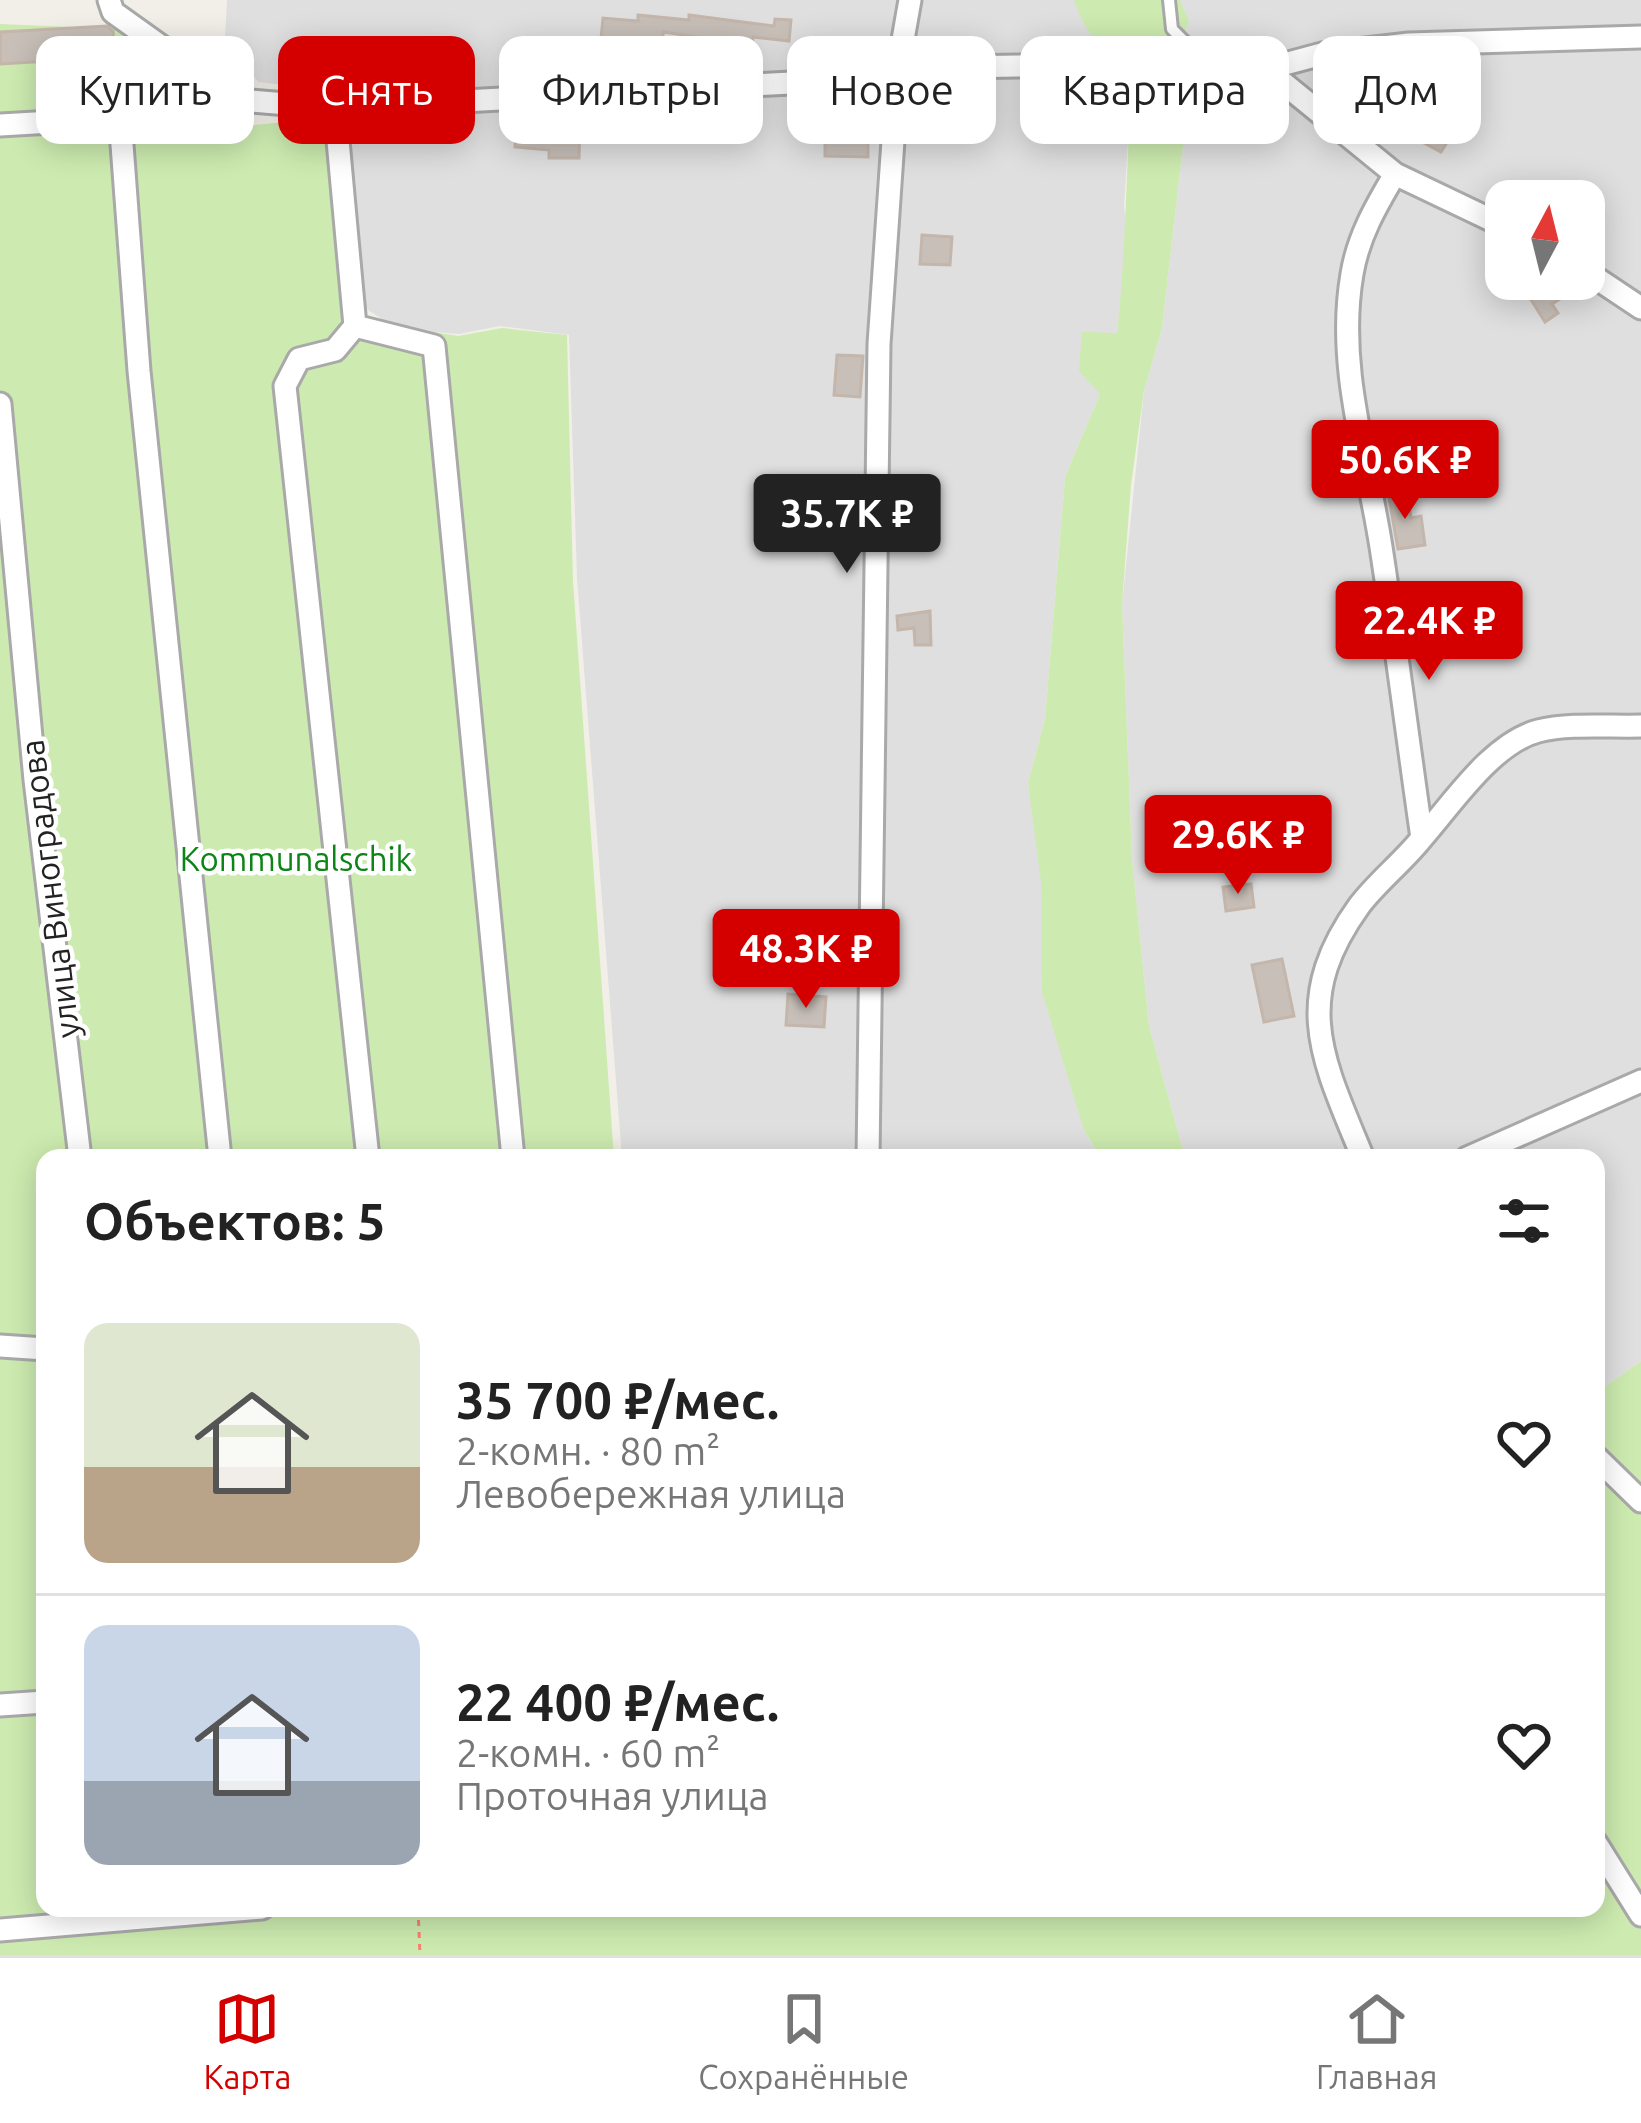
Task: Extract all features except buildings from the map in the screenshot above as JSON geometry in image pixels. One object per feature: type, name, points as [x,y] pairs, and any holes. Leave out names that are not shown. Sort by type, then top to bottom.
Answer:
[{"type":"street","points":[[109,0],[113,12],[147,36]]},
{"type":"street","points":[[904,36],[910,0]]},
{"type":"street","points":[[1289,62],[1409,44],[1641,37]]},
{"type":"street","points":[[475,100],[787,82]]},
{"type":"street","points":[[1289,87],[1395,174],[1485,217]]},
{"type":"street","points":[[0,125],[36,123]]},
{"type":"street","points":[[122,144],[139,371],[219,1149]]},
{"type":"street","points":[[338,144],[355,326],[335,350],[298,359],[285,386],[367,1149]]},
{"type":"street","points":[[868,1149],[879,344],[893,144]]},
{"type":"street","points":[[1395,174],[1368,220],[1352,271],[1347,320],[1350,383],[1380,543],[1422,838]]},
{"type":"street","points":[[1605,284],[1641,308]]},
{"type":"street","points":[[355,326],[434,346],[512,1149]]},
{"type":"street","name":"улица Виноградова","points":[[0,404],[34,780],[79,1149]]},
{"type":"street","points":[[1359,1149],[1331,1080],[1315,1008],[1329,959],[1360,904],[1523,737],[1554,729],[1641,726]]},
{"type":"street","points":[[1487,1149],[1641,1081]]},
{"type":"street","points":[[0,1346],[36,1348]]},
{"type":"street","points":[[1605,1466],[1641,1501]]},
{"type":"street","points":[[0,1705],[36,1703]]},
{"type":"street","points":[[1605,1857],[1641,1915]]},
{"type":"street","points":[[0,1930],[155,1917]]},
{"type":"lane","points":[[1169,0],[1172,28],[1180,36]]},
{"type":"path","points":[[418,1917],[419,1955]]},
{"type":"shaded area","points":[[227,0],[1641,0],[1641,1361],[1605,1387],[1605,1149],[1183,1149],[1149,1026],[1132,859],[1122,604],[1144,391],[1162,328],[1183,144],[1289,144],[1289,36],[1020,36],[1020,144],[1128,144],[1124,207],[1128,232],[1117,334],[1082,333],[1100,394],[1065,477],[1045,719],[1028,783],[1084,1130],[1096,1149],[621,1149],[577,578],[569,335],[500,326],[459,334],[421,331],[388,323],[362,306],[351,144],[475,144],[475,36],[278,36],[278,84],[258,82],[254,77],[254,36],[225,36]]},
{"type":"green space","points":[[1074,0],[1180,0],[1189,21],[1182,36],[1092,36]]},
{"type":"green space","name":"Kommunalschik","points":[[0,24],[121,29],[130,36],[36,36],[36,144],[254,144],[254,125],[278,123],[278,144],[327,144],[342,317],[458,336],[502,328],[567,335],[573,581],[613,1149],[36,1149],[36,1917],[1605,1917],[1605,1387],[1641,1361],[1641,1955],[0,1955]]},
{"type":"green space","points":[[1129,144],[1183,144],[1162,328],[1144,391],[1131,485],[1122,604],[1132,859],[1149,1026],[1183,1149],[1096,1149],[1084,1130],[1042,992],[1041,882],[1028,783],[1045,719],[1065,477],[1100,394],[1079,371],[1082,332],[1117,333]]}]
